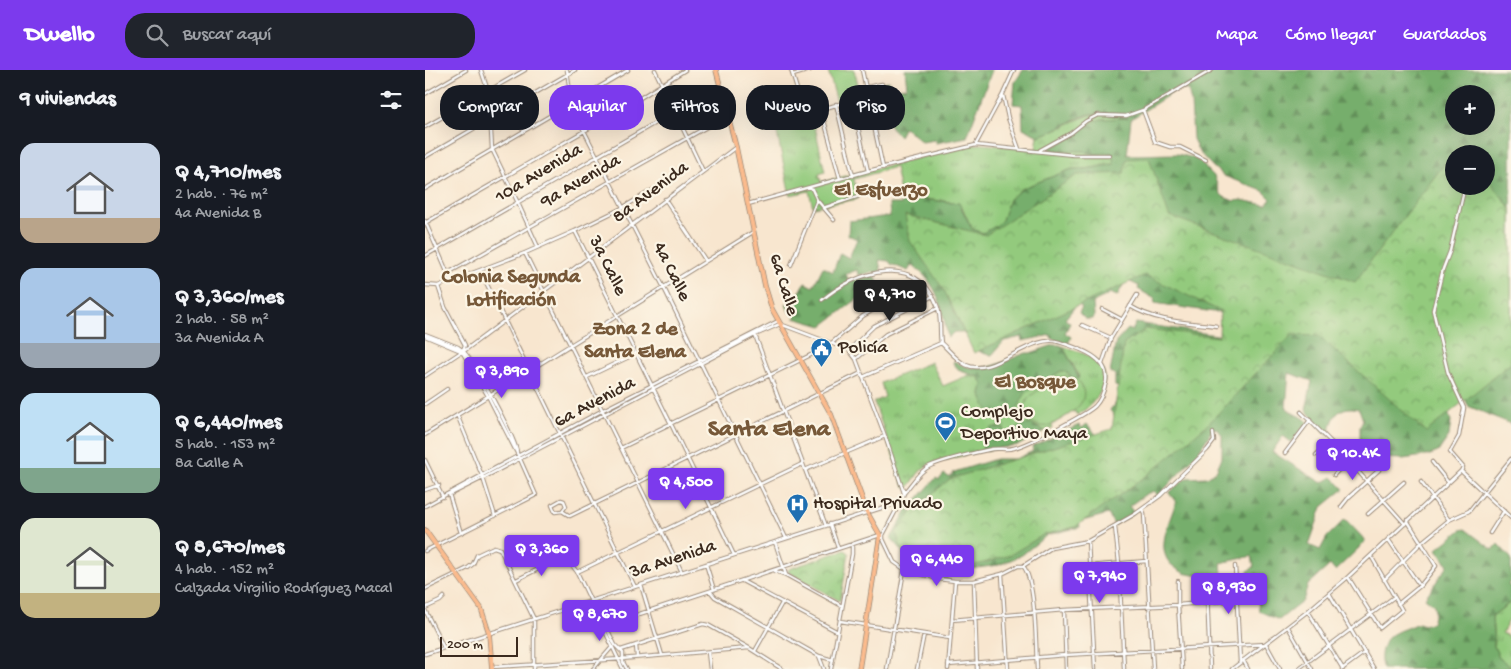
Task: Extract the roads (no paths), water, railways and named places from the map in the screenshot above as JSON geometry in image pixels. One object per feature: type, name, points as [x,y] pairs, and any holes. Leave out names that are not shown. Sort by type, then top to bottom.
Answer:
[{"type":"main road","name":"6a Calle","points":[[716,70],[719,85]]},
{"type":"main road","name":"6a Calle","points":[[732,130],[765,286],[772,309],[831,414],[867,512],[880,535]]},
{"type":"main road","points":[[425,530],[481,608],[489,634],[493,668]]},
{"type":"main road","points":[[859,669],[880,535]]},
{"type":"street","points":[[425,94],[466,70]]},
{"type":"street","points":[[481,70],[487,85]]},
{"type":"street","points":[[498,85],[525,70]]},
{"type":"street","name":"4a Calle","points":[[567,70],[569,85]]},
{"type":"street","points":[[539,91],[575,70]]},
{"type":"street","points":[[602,85],[628,70]]},
{"type":"street","points":[[655,70],[662,84]]},
{"type":"street","points":[[644,95],[685,70]]},
{"type":"street","points":[[791,70],[796,85]]},
{"type":"street","points":[[793,75],[810,70]]},
{"type":"street","points":[[866,85],[862,70],[867,70]]},
{"type":"street","points":[[976,145],[1014,70]]},
{"type":"street","points":[[1039,150],[1071,133],[1086,121],[1098,115],[1126,116],[1143,110],[1212,70]]},
{"type":"street","points":[[877,85],[882,84]]},
{"type":"street","points":[[1003,94],[1008,118],[1019,149]]},
{"type":"street","points":[[829,106],[839,103]]},
{"type":"street","points":[[836,104],[853,176]]},
{"type":"street","points":[[1143,110],[1155,142],[1170,147],[1180,147],[1205,160]]},
{"type":"street","points":[[425,189],[549,115]]},
{"type":"street","points":[[425,127],[440,118]]},
{"type":"street","name":"10a Avenida","points":[[425,256],[654,123]]},
{"type":"street","points":[[425,157],[471,130]]},
{"type":"street","points":[[491,130],[492,149],[537,247]]},
{"type":"street","points":[[451,280],[425,222],[584,130]]},
{"type":"street","name":"4a Calle","points":[[584,130],[664,288],[786,538]]},
{"type":"street","points":[[683,130],[703,171]]},
{"type":"street","name":"9a Avenida","points":[[448,274],[701,130]]},
{"type":"street","points":[[826,130],[839,179]]},
{"type":"street","points":[[859,130],[868,171]]},
{"type":"street","points":[[874,130],[883,168]]},
{"type":"street","points":[[749,204],[868,171],[976,145],[1039,150],[1073,156],[1109,156]]},
{"type":"street","name":"8a Avenida","points":[[425,376],[505,321],[736,147]]},
{"type":"street","points":[[425,285],[438,286],[525,253],[622,208],[668,182]]},
{"type":"street","points":[[811,187],[817,200],[834,220]]},
{"type":"street","points":[[823,208],[862,194]]},
{"type":"street","points":[[1232,669],[1329,593],[1371,556],[1463,467],[1450,452],[1459,436],[1464,408],[1448,373],[1433,310],[1443,269],[1450,251],[1463,195]]},
{"type":"street","points":[[665,199],[706,261]]},
{"type":"street","points":[[791,265],[817,200]]},
{"type":"street","name":"3a Calle","points":[[575,231],[734,555]]},
{"type":"street","points":[[425,436],[570,344],[755,232]]},
{"type":"street","points":[[525,253],[682,572]]},
{"type":"street","points":[[480,270],[635,586]]},
{"type":"street","points":[[822,300],[835,289],[849,281],[863,276],[897,271],[914,276],[920,280],[933,296],[938,308],[941,343],[956,358],[970,366],[994,364],[1029,347],[1049,340],[1069,345],[1091,355],[1101,362],[1106,374],[1105,387],[1099,400],[1090,410],[1025,444],[1012,449],[992,449],[929,466],[904,493],[883,537],[894,562],[904,569],[938,579],[974,581],[1002,574],[1023,566],[1051,548],[1088,541],[1115,527],[1160,496],[1207,450],[1213,441],[1213,433]]},
{"type":"street","points":[[438,286],[445,307],[465,345],[463,351]]},
{"type":"street","points":[[1101,362],[1121,319],[1137,295]]},
{"type":"street","points":[[849,350],[874,326],[933,296]]},
{"type":"street","points":[[621,448],[831,344],[863,316],[889,300]]},
{"type":"street","points":[[1130,306],[1150,316],[1170,321],[1217,326]]},
{"type":"street","points":[[856,359],[886,334],[938,308]]},
{"type":"street","points":[[1102,309],[1121,319]]},
{"type":"street","points":[[779,322],[849,350],[856,359],[904,493]]},
{"type":"street","name":"6a Avenida","points":[[425,506],[652,386],[779,322]]},
{"type":"street","points":[[1083,325],[1111,338]]},
{"type":"street","points":[[755,333],[826,526]]},
{"type":"street","points":[[425,335],[458,347],[472,362],[536,493],[425,551]]},
{"type":"street","points":[[863,377],[941,343]]},
{"type":"street","points":[[586,377],[635,354]]},
{"type":"street","points":[[562,511],[566,506],[564,501],[561,500],[552,505],[555,512],[562,511],[569,516],[861,373]]},
{"type":"street","points":[[425,404],[447,390]]},
{"type":"street","points":[[1301,412],[1349,460],[1384,501],[1406,522],[1423,542],[1437,566],[1420,586],[1398,604]]},
{"type":"street","points":[[458,416],[483,476],[495,516]]},
{"type":"street","points":[[1285,453],[1310,420]]},
{"type":"street","points":[[805,470],[885,436]]},
{"type":"street","points":[[1316,455],[1331,442]]},
{"type":"street","points":[[425,460],[439,485],[443,497]]},
{"type":"street","points":[[1334,474],[1349,460]]},
{"type":"street","points":[[1384,580],[1449,520],[1469,511],[1511,460]]},
{"type":"street","points":[[1432,462],[1448,482]]},
{"type":"street","points":[[577,572],[803,464]]},
{"type":"street","points":[[1341,507],[1379,470]]},
{"type":"street","points":[[1461,471],[1511,518]]},
{"type":"street","points":[[1368,514],[1404,482]]},
{"type":"street","points":[[1421,482],[1449,520]]},
{"type":"street","points":[[425,490],[439,485]]},
{"type":"street","points":[[449,494],[461,533]]},
{"type":"street","name":"3a Avenida","points":[[425,654],[901,502]]},
{"type":"street","points":[[1142,509],[1144,513],[1153,669]]},
{"type":"street","points":[[1490,533],[1504,511]]},
{"type":"street","points":[[830,524],[838,548]]},
{"type":"street","points":[[1115,527],[1119,563],[1124,669]]},
{"type":"street","points":[[606,625],[880,535]]},
{"type":"street","points":[[1388,539],[1420,586]]},
{"type":"street","points":[[1088,541],[1095,669]]},
{"type":"street","points":[[775,542],[786,575]]},
{"type":"street","points":[[831,669],[852,554],[852,544]]},
{"type":"street","points":[[425,589],[471,565],[477,555],[497,548],[504,554],[533,619],[535,669]]},
{"type":"street","points":[[1348,576],[1380,628],[1402,610],[1371,556]]},
{"type":"street","points":[[516,580],[564,557],[577,572],[623,669]]},
{"type":"street","points":[[1090,566],[1146,561]]},
{"type":"street","points":[[706,564],[714,590]]},
{"type":"street","points":[[1023,566],[1027,574],[1034,613],[1037,669]]},
{"type":"street","points":[[1235,566],[1239,645],[1242,662],[1248,669]]},
{"type":"street","points":[[887,669],[904,569]]},
{"type":"street","points":[[774,571],[786,575],[842,606]]},
{"type":"street","points":[[1002,574],[1008,669]]},
{"type":"street","points":[[741,580],[838,632]]},
{"type":"street","points":[[1178,580],[1182,669]]},
{"type":"street","points":[[955,581],[948,667],[1036,657],[1266,644]]},
{"type":"street","points":[[974,581],[977,669]]},
{"type":"street","points":[[641,585],[662,655]]},
{"type":"street","points":[[1207,589],[1210,669]]},
{"type":"street","points":[[710,591],[715,596],[819,656],[833,660]]},
{"type":"street","points":[[1329,593],[1374,669]]},
{"type":"street","points":[[444,596],[440,601],[425,609],[444,648]]},
{"type":"street","points":[[1298,669],[1393,597]]},
{"type":"street","points":[[952,620],[1091,608],[1178,605],[1248,599]]},
{"type":"street","points":[[755,651],[782,603]]},
{"type":"street","points":[[594,608],[600,614],[615,645],[623,653],[627,669]]},
{"type":"street","points":[[1064,610],[1066,669]]},
{"type":"street","points":[[1308,611],[1343,669],[1365,652]]},
{"type":"street","points":[[840,621],[950,638]]},
{"type":"street","points":[[614,651],[703,624],[755,651],[782,669]]},
{"type":"street","points":[[1288,627],[1312,669]]},
{"type":"street","points":[[917,669],[924,634]]},
{"type":"street","points":[[1266,644],[1280,669]]},
{"type":"street","points":[[636,645],[637,657]]},
{"type":"street","points":[[593,669],[612,647]]},
{"type":"street","points":[[493,668],[749,648]]},
{"type":"street","points":[[708,652],[709,669]]},
{"type":"street","points":[[819,656],[824,669]]},
{"type":"place","name":"Policía","points":[[822,367]]},
{"type":"place","name":"Complejo Deportivo Maya","points":[[945,442]]},
{"type":"place","name":"Hospital Privado","points":[[797,523]]},
{"type":"district","name":"El Esfuerzo","points":[[881,191]]},
{"type":"district","name":"Colonia Segunda Lotificación","points":[[511,290]]},
{"type":"district","name":"Zona 2 de Santa Elena","points":[[635,342]]},
{"type":"district","name":"El Bosque","points":[[1035,383]]},
{"type":"district","name":"Santa Elena","points":[[769,430]]}]
